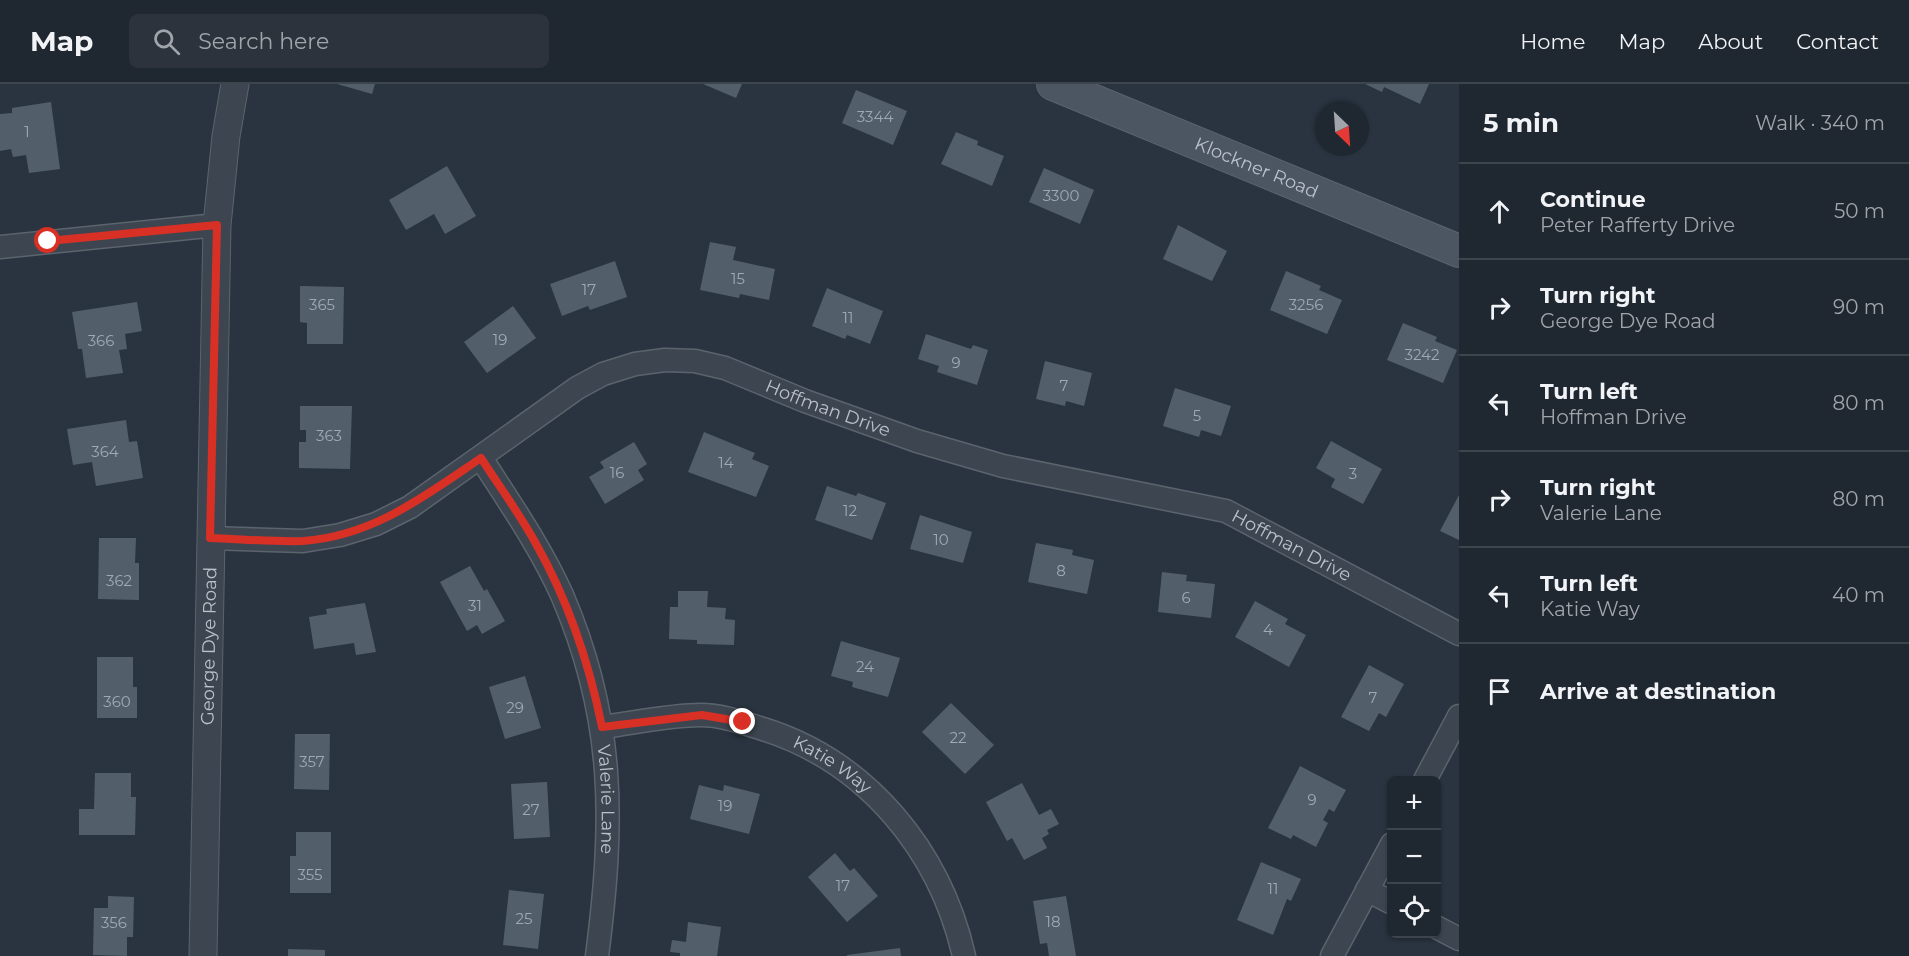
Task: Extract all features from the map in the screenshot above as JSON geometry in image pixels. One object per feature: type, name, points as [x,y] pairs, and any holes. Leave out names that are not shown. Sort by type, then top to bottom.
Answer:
[{"type":"main road","name":"Klockner Road","points":[[1053,84],[1459,251]]},
{"type":"street","name":"George Dye Road","points":[[203,956],[217,225],[226,136],[235,84]]},
{"type":"street","points":[[0,247],[217,225]]},
{"type":"street","name":"Hoffman Drive","points":[[210,538],[303,541],[340,535],[376,524],[410,507],[577,388],[603,374],[635,364],[665,360],[695,361],[725,368],[805,401],[917,441],[1003,466],[1226,512],[1459,634]]},
{"type":"street","name":"Valerie Lane","points":[[481,458],[535,542],[561,594],[582,648],[602,727],[609,782],[610,840],[597,956]]},
{"type":"street","name":"Katie Way","points":[[602,727],[702,715],[743,722],[783,735],[820,753],[855,777],[885,804],[912,836],[934,872],[951,909],[964,956]]},
{"type":"street","points":[[1427,776],[1459,716]]},
{"type":"street","points":[[1332,956],[1387,853]]},
{"type":"street","points":[[1367,891],[1387,901]]},
{"type":"street","points":[[1441,929],[1459,939]]},
{"type":"building","points":[[337,84],[375,84],[372,94]]},
{"type":"building","points":[[703,84],[742,84],[736,98]]},
{"type":"building","points":[[1365,84],[1429,84],[1420,104],[1384,87],[1382,92]]},
{"type":"building","points":[[856,90],[907,111],[893,145],[842,123]]},
{"type":"building","points":[[51,102],[60,169],[29,173],[26,155],[13,157],[11,149],[0,151],[0,114],[12,113],[12,108]]},
{"type":"building","points":[[956,132],[978,141],[977,145],[1004,156],[992,186],[941,164]]},
{"type":"building","points":[[447,166],[476,216],[445,234],[434,214],[406,230],[389,200]]},
{"type":"building","points":[[1044,168],[1094,190],[1080,224],[1029,202]]},
{"type":"building","points":[[1178,225],[1227,251],[1212,281],[1163,259]]},
{"type":"building","points":[[710,242],[736,247],[733,260],[775,269],[769,300],[740,294],[739,298],[700,290]]},
{"type":"building","points":[[615,261],[627,297],[590,310],[588,306],[562,316],[550,284]]},
{"type":"building","points":[[1286,271],[1321,286],[1319,290],[1342,300],[1327,334],[1270,310]]},
{"type":"building","points":[[300,286],[344,287],[343,344],[307,344],[307,323],[300,322]]},
{"type":"building","points":[[827,288],[883,311],[870,344],[847,335],[845,339],[812,326]]},
{"type":"building","points":[[137,302],[142,331],[125,334],[127,349],[119,350],[123,373],[86,378],[82,349],[78,349],[72,312]]},
{"type":"building","points":[[513,306],[536,338],[487,373],[464,342]]},
{"type":"building","points":[[1403,323],[1437,337],[1435,341],[1457,350],[1443,383],[1387,360]]},
{"type":"building","points":[[926,334],[971,349],[973,345],[988,350],[977,385],[937,372],[939,366],[918,359]]},
{"type":"building","points":[[1045,361],[1092,373],[1084,406],[1066,401],[1065,406],[1036,399]]},
{"type":"building","points":[[1175,388],[1231,406],[1221,436],[1201,430],[1199,437],[1163,426]]},
{"type":"building","points":[[300,406],[352,406],[350,469],[299,468],[299,442],[306,442],[306,430],[300,430]]},
{"type":"building","points":[[126,420],[129,442],[137,441],[143,478],[96,486],[92,462],[73,465],[67,429]]},
{"type":"building","points":[[704,432],[755,453],[752,459],[769,466],[756,497],[688,472]]},
{"type":"building","points":[[1331,441],[1382,469],[1363,504],[1331,487],[1335,479],[1316,468]]},
{"type":"building","points":[[634,442],[647,464],[638,470],[644,480],[605,504],[589,477],[604,468],[600,462]]},
{"type":"building","points":[[827,486],[856,496],[858,493],[886,503],[872,540],[815,520]]},
{"type":"building","points":[[1459,495],[1459,540],[1440,531]]},
{"type":"building","points":[[920,515],[972,532],[963,563],[910,549]]},
{"type":"building","points":[[99,538],[136,538],[135,563],[139,563],[139,600],[98,599]]},
{"type":"building","points":[[1036,543],[1073,550],[1072,555],[1094,560],[1087,594],[1028,582]]},
{"type":"building","points":[[470,566],[484,591],[487,589],[505,621],[482,634],[477,625],[467,631],[440,582]]},
{"type":"building","points":[[1162,572],[1187,575],[1186,581],[1215,584],[1211,618],[1158,612]]},
{"type":"building","points":[[678,591],[708,591],[707,607],[726,608],[725,619],[735,620],[734,645],[697,644],[697,640],[669,639],[670,607],[678,607]]},
{"type":"building","points":[[1255,601],[1288,619],[1285,624],[1306,635],[1289,667],[1235,637]]},
{"type":"building","points":[[365,603],[376,652],[356,655],[354,643],[314,649],[309,617],[327,614],[326,609]]},
{"type":"building","points":[[841,641],[900,658],[888,697],[852,687],[853,682],[831,676]]},
{"type":"building","points":[[97,657],[133,657],[133,687],[137,687],[137,718],[97,718]]},
{"type":"building","points":[[1369,665],[1404,684],[1386,717],[1379,713],[1369,731],[1341,717]]},
{"type":"building","points":[[525,676],[541,728],[505,739],[489,687]]},
{"type":"building","points":[[951,703],[994,745],[965,774],[922,732]]},
{"type":"building","points":[[295,734],[330,734],[329,790],[294,789]]},
{"type":"building","points":[[1300,766],[1346,790],[1334,812],[1329,809],[1323,820],[1328,823],[1316,847],[1293,835],[1291,839],[1268,828]]},
{"type":"building","points":[[95,773],[131,773],[131,797],[136,797],[135,835],[79,835],[79,809],[94,809]]},
{"type":"building","points":[[547,782],[550,837],[514,839],[511,784]]},
{"type":"building","points":[[1022,783],[1039,815],[1051,809],[1059,824],[1047,830],[1049,834],[1042,838],[1047,848],[1024,860],[1012,838],[1007,841],[986,802]]},
{"type":"building","points":[[699,785],[723,791],[724,785],[760,794],[749,834],[690,819]]},
{"type":"building","points":[[296,832],[331,832],[331,893],[290,893],[290,856],[296,856]]},
{"type":"building","points":[[835,853],[850,871],[854,868],[878,896],[847,922],[808,877]]},
{"type":"building","points":[[1261,862],[1301,879],[1291,901],[1287,899],[1273,935],[1237,920]]},
{"type":"building","points":[[509,890],[544,894],[538,949],[503,945]]},
{"type":"building","points":[[108,896],[134,897],[133,937],[127,937],[127,956],[93,955],[94,908],[108,908]]},
{"type":"building","points":[[1066,896],[1076,956],[1049,956],[1047,943],[1040,944],[1033,901]]},
{"type":"building","points":[[688,922],[721,927],[717,956],[680,956],[680,953],[670,952],[672,940],[686,942]]},
{"type":"building","points":[[900,948],[901,956],[847,956],[847,955]]},
{"type":"building","points":[[288,949],[325,950],[325,956],[288,956]]},
{"type":"route","points":[[48,241],[217,225],[210,538],[303,541],[340,535],[376,524],[410,507],[481,458],[535,542],[561,594],[582,648],[602,727],[702,715],[743,722]]}]
